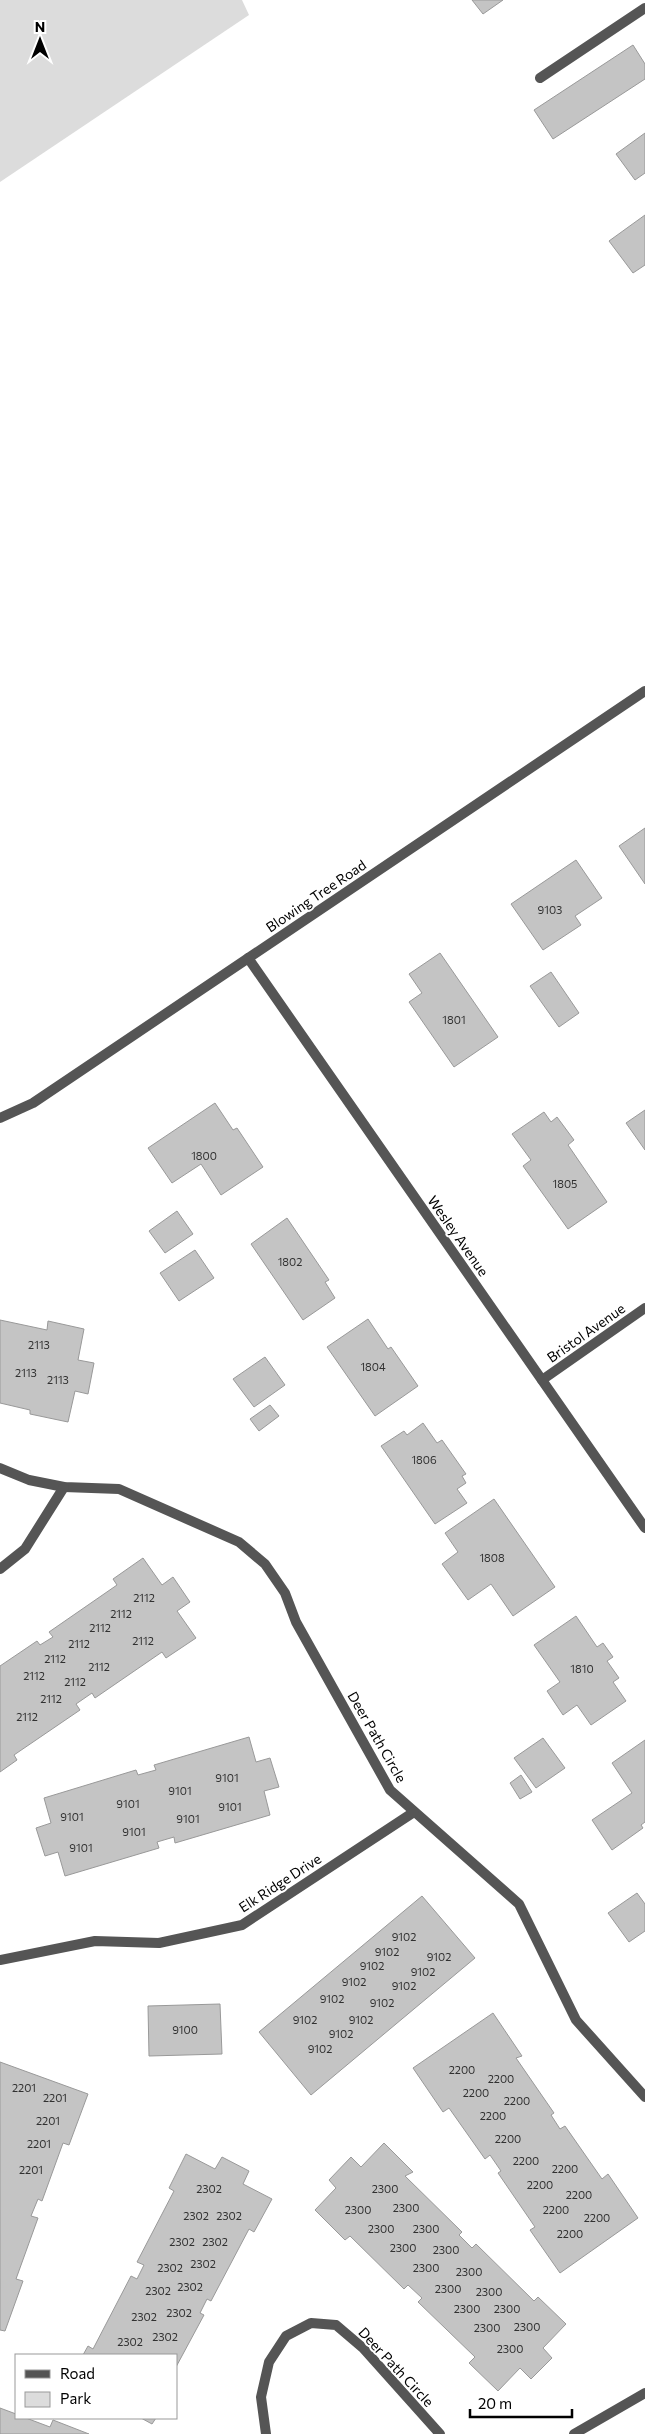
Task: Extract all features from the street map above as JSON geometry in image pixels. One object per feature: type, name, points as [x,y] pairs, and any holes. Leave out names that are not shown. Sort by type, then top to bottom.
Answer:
[{"type":"street","points":[[540,78],[645,8]]},
{"type":"street","name":"Blowing Tree Road","points":[[0,1118],[33,1103],[645,691]]},
{"type":"street","name":"Wesley Avenue","points":[[248,958],[645,1528]]},
{"type":"street","name":"Bristol Avenue","points":[[542,1380],[645,1308]]},
{"type":"street","name":"Deer Path Circle","points":[[0,1468],[29,1480],[64,1487],[119,1489],[239,1542],[265,1564],[285,1593],[296,1622],[390,1790],[519,1904],[576,2020],[645,2097]]},
{"type":"street","points":[[0,1569],[25,1549],[64,1487]]},
{"type":"street","name":"Elk Ridge Drive","points":[[0,1960],[95,1941],[159,1943],[242,1925],[414,1812]]},
{"type":"street","name":"Deer Path Circle","points":[[266,2434],[261,2397],[269,2362],[286,2336],[311,2323],[336,2325],[363,2348],[440,2434]]},
{"type":"street","points":[[574,2434],[645,2393]]},
{"type":"green space","points":[[0,0],[242,0],[249,15],[0,182]]},
{"type":"building","points":[[472,0],[503,0],[483,14]]},
{"type":"building","points":[[633,45],[645,64],[645,79],[553,139],[534,110]]},
{"type":"building","points":[[645,133],[645,173],[635,180],[616,154]]},
{"type":"building","points":[[645,215],[645,265],[633,273],[609,241]]},
{"type":"building","points":[[645,828],[645,884],[619,846]]},
{"type":"building","points":[[576,860],[602,898],[575,916],[581,925],[543,950],[511,904]]},
{"type":"building","points":[[440,953],[498,1037],[454,1067],[409,1002],[422,993],[409,974]]},
{"type":"building","points":[[551,972],[579,1013],[559,1027],[530,986]]},
{"type":"building","points":[[215,1103],[233,1130],[237,1128],[263,1167],[221,1195],[201,1164],[172,1183],[148,1148]]},
{"type":"building","points":[[645,1110],[645,1150],[626,1123]]},
{"type":"building","points":[[544,1112],[551,1122],[557,1117],[574,1140],[568,1145],[607,1202],[568,1229],[523,1166],[531,1160],[512,1134]]},
{"type":"building","points":[[177,1211],[193,1234],[165,1253],[149,1231]]},
{"type":"building","points":[[287,1218],[329,1280],[325,1282],[335,1298],[303,1320],[251,1244]]},
{"type":"building","points":[[195,1250],[214,1278],[179,1301],[160,1273]]},
{"type":"building","points":[[368,1319],[388,1349],[391,1347],[418,1386],[375,1416],[327,1347]]},
{"type":"building","points":[[0,1320],[47,1330],[48,1321],[84,1329],[78,1360],[94,1363],[88,1394],[75,1391],[68,1422],[30,1414],[30,1410],[0,1403]]},
{"type":"building","points":[[265,1357],[285,1385],[254,1407],[233,1379]]},
{"type":"building","points":[[270,1405],[279,1416],[259,1431],[250,1419]]},
{"type":"building","points":[[423,1423],[437,1443],[442,1440],[466,1474],[462,1476],[466,1483],[457,1489],[467,1503],[435,1524],[381,1446],[404,1431],[407,1435]]},
{"type":"building","points":[[494,1499],[555,1587],[513,1616],[491,1584],[468,1600],[442,1564],[458,1552],[445,1533]]},
{"type":"building","points":[[143,1558],[162,1585],[173,1577],[190,1602],[177,1611],[196,1638],[166,1658],[162,1652],[95,1698],[92,1693],[76,1704],[80,1710],[14,1755],[17,1760],[0,1772],[0,1666],[37,1641],[40,1645],[53,1637],[49,1632],[117,1585],[113,1579]]},
{"type":"building","points":[[576,1616],[597,1647],[603,1643],[613,1657],[607,1661],[619,1678],[613,1682],[626,1701],[591,1725],[577,1705],[563,1715],[547,1691],[560,1682],[534,1645]]},
{"type":"building","points":[[249,1737],[256,1762],[270,1758],[279,1787],[264,1791],[270,1815],[175,1843],[174,1837],[157,1842],[159,1848],[65,1876],[58,1852],[45,1856],[36,1828],[51,1823],[44,1798],[136,1770],[138,1775],[156,1770],[154,1765]]},
{"type":"building","points":[[543,1738],[565,1768],[536,1788],[514,1758]]},
{"type":"building","points":[[645,1740],[645,1822],[641,1825],[643,1828],[612,1850],[592,1820],[632,1793],[612,1763]]},
{"type":"building","points":[[521,1775],[532,1792],[520,1799],[510,1783]]},
{"type":"building","points":[[637,1893],[645,1904],[645,1931],[629,1942],[608,1913]]},
{"type":"building","points":[[422,1896],[475,1958],[311,2095],[259,2032]]},
{"type":"building","points":[[220,2004],[222,2054],[149,2056],[148,2006]]},
{"type":"building","points":[[493,2013],[522,2056],[516,2058],[554,2113],[551,2115],[560,2129],[565,2126],[602,2179],[608,2174],[638,2218],[560,2273],[530,2230],[535,2227],[498,2173],[501,2171],[490,2155],[485,2159],[449,2108],[443,2112],[413,2068]]},
{"type":"building","points":[[0,2062],[88,2094],[69,2145],[63,2143],[42,2201],[38,2199],[31,2216],[38,2218],[16,2279],[23,2281],[5,2331],[0,2330]]},
{"type":"building","points":[[384,2143],[413,2172],[405,2176],[462,2232],[459,2235],[472,2248],[476,2244],[534,2301],[538,2297],[566,2324],[543,2348],[552,2358],[531,2379],[520,2368],[498,2391],[469,2363],[475,2357],[418,2302],[422,2298],[408,2285],[404,2289],[350,2236],[345,2240],[315,2210],[336,2188],[329,2180],[351,2157],[361,2167]]},
{"type":"building","points":[[186,2154],[215,2169],[222,2157],[249,2171],[243,2184],[272,2199],[254,2232],[249,2229],[211,2301],[207,2299],[200,2313],[204,2315],[178,2363],[178,2354],[84,2354],[88,2346],[93,2349],[131,2276],[137,2279],[144,2265],[137,2262],[174,2191],[169,2188]]},
{"type":"building","points":[[0,2408],[15,2414],[15,2419],[29,2419],[50,2427],[53,2420],[89,2434],[0,2434]]},
{"type":"building","points":[[143,2419],[155,2419],[152,2424]]}]
